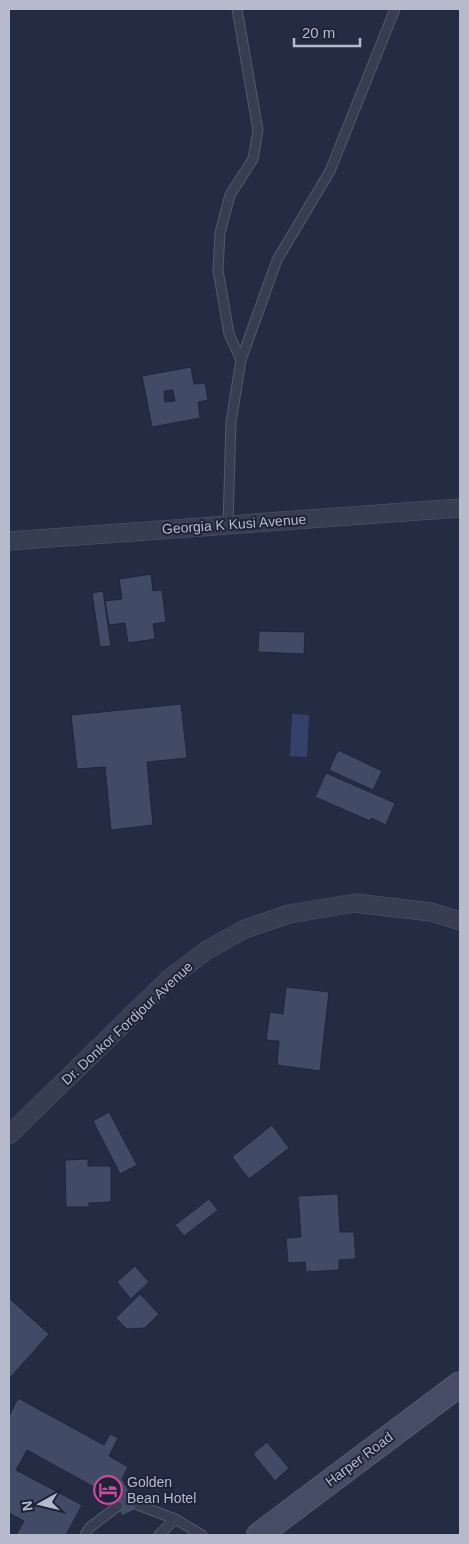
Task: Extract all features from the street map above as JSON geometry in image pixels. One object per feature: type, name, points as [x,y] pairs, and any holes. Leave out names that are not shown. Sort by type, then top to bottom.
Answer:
[{"type":"main road","name":"Harper Road","points":[[259,1535],[460,1384]]},
{"type":"street","name":"Georgia K Kusi Avenue","points":[[9,541],[460,508]]},
{"type":"street","name":"Dr. Donkor Fordjour Avenue","points":[[9,1135],[169,979],[207,950],[244,929],[289,914],[355,903],[431,912],[460,920]]},
{"type":"lane","points":[[237,9],[258,130],[252,159],[230,195],[220,233],[218,270],[229,334],[241,360]]},
{"type":"lane","points":[[228,524],[231,422],[241,360],[277,260],[330,171],[395,9]]},
{"type":"lane","points":[[138,1505],[175,1518],[202,1535]]},
{"type":"lane","points":[[85,1535],[89,1528],[118,1506]]},
{"type":"lane","points":[[159,1535],[175,1518]]},
{"type":"water","points":[[292,714],[309,715],[307,757],[290,756]]},
{"type":"building","points":[[191,367],[194,384],[205,383],[208,400],[198,402],[200,418],[152,427],[142,376]],"holes":[[[173,390],[175,401],[165,402],[164,391]]]},
{"type":"building","points":[[151,574],[153,591],[162,590],[166,622],[153,624],[155,639],[128,643],[125,623],[109,625],[105,601],[122,599],[119,579]]},
{"type":"building","points":[[103,591],[111,646],[100,647],[92,593]]},
{"type":"building","points":[[259,631],[305,632],[304,654],[258,652]]},
{"type":"building","points":[[181,704],[187,758],[147,762],[153,825],[111,830],[105,767],[77,769],[71,715]]},
{"type":"building","points":[[338,750],[382,771],[373,790],[329,770]]},
{"type":"building","points":[[326,773],[395,803],[386,825],[371,818],[370,821],[315,797]]},
{"type":"building","points":[[286,987],[329,992],[320,1071],[277,1065],[279,1041],[266,1040],[270,1012],[283,1014]]},
{"type":"building","points":[[109,1112],[137,1165],[120,1174],[93,1121]]},
{"type":"building","points":[[272,1125],[289,1148],[249,1179],[232,1157]]},
{"type":"building","points":[[88,1159],[88,1166],[111,1166],[111,1202],[89,1203],[89,1207],[66,1207],[65,1160]]},
{"type":"building","points":[[338,1194],[340,1232],[354,1232],[356,1259],[339,1260],[339,1270],[306,1272],[305,1262],[288,1263],[286,1238],[301,1237],[298,1196]]},
{"type":"building","points":[[209,1199],[218,1210],[184,1236],[175,1225]]},
{"type":"building","points":[[135,1266],[149,1282],[131,1299],[117,1282]]},
{"type":"building","points":[[140,1294],[159,1314],[145,1328],[127,1329],[116,1318]]},
{"type":"building","points":[[9,1298],[49,1334],[9,1379]]},
{"type":"building","points":[[18,1398],[104,1445],[110,1434],[118,1438],[109,1456],[128,1467],[122,1479],[139,1508],[122,1516],[112,1497],[27,1450],[16,1470],[82,1505],[66,1535],[16,1535],[24,1521],[9,1513],[9,1416]]},
{"type":"building","points":[[267,1442],[289,1468],[275,1481],[253,1454]]},
{"type":"place","name":"Golden Bean Hotel","points":[[108,1490]]}]
